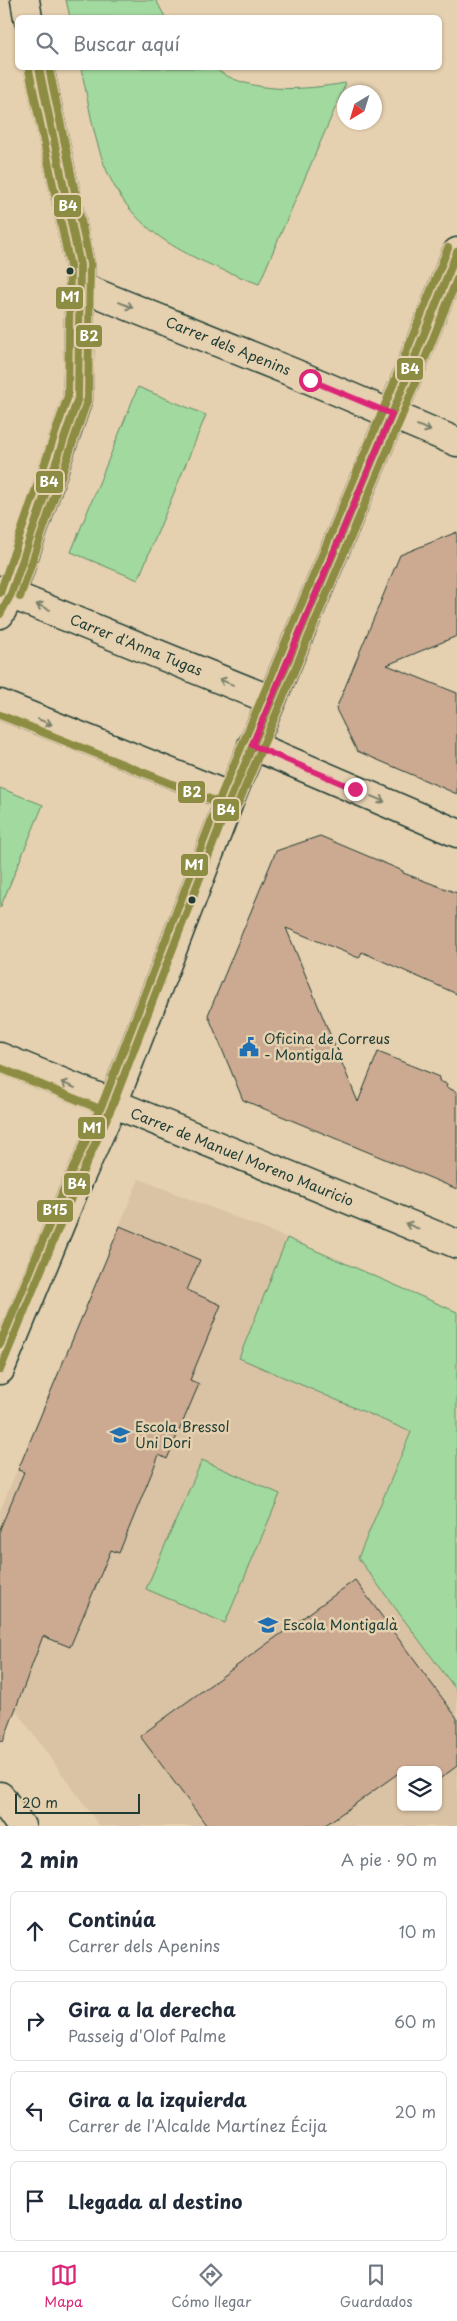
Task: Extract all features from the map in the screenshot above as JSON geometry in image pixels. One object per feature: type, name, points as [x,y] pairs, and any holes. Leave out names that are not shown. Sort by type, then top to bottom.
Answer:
[{"type":"street","points":[[25,0],[28,15]]},
{"type":"street","points":[[4,599],[78,398],[80,265],[39,70]]},
{"type":"street","points":[[0,1370],[73,1193],[113,1104],[231,797],[392,414],[457,252]]},
{"type":"street","name":"Carrer dels Apenins","points":[[81,287],[457,442]]},
{"type":"street","name":"Carrer d'Anna Tugas","points":[[4,599],[272,700]]},
{"type":"street","points":[[0,704],[231,797]]},
{"type":"street","points":[[252,745],[457,833]]},
{"type":"street","name":"Carrer de Manuel Moreno Mauricio","points":[[0,1057],[457,1244]]},
{"type":"street","points":[[0,1796],[21,1826]]},
{"type":"shaded area","points":[[139,1179],[287,1238],[239,1358],[411,1432],[358,1558],[457,1691],[457,1826],[100,1826],[0,1688],[0,1511]]},
{"type":"green space","points":[[66,0],[156,0],[164,15],[70,15]]},
{"type":"green space","points":[[81,70],[217,70],[244,83],[278,88],[346,83],[345,85],[337,85],[337,104],[259,284],[206,263],[161,238],[141,221],[124,202],[110,178],[99,149]]},
{"type":"green space","points":[[138,387],[206,415],[138,580],[71,552]]},
{"type":"green space","points":[[0,788],[43,805],[0,908]]},
{"type":"green space","points":[[287,1238],[457,1312],[457,1691],[358,1558],[411,1432],[239,1358]]},
{"type":"green space","points":[[202,1460],[280,1494],[225,1623],[146,1589]]},
{"type":"building","points":[[457,532],[457,636],[387,665],[457,693],[457,794],[357,751],[336,709],[400,555]]},
{"type":"building","points":[[320,836],[403,871],[403,873],[457,893],[457,994],[362,952],[359,958],[286,928],[358,1102],[378,1052],[440,1077],[439,1081],[447,1084],[446,1087],[457,1092],[457,1189],[243,1100],[208,1015],[276,851]]},
{"type":"building","name":"Escola Bressol Uni Dori","points":[[120,1226],[200,1260],[187,1290],[221,1305],[190,1380],[199,1384],[167,1459],[159,1455],[119,1553],[111,1550],[70,1647],[43,1636],[3,1742],[0,1741],[0,1529],[24,1472],[18,1470]]},
{"type":"building","points":[[355,1580],[457,1718],[457,1766],[442,1777],[442,1766],[397,1766],[397,1774],[324,1826],[207,1826],[140,1736]]},
{"type":"transit line","name":"M1","points":[[0,593],[68,396],[70,266],[29,70]]},
{"type":"transit line","name":"B4","points":[[0,614],[11,594],[78,398],[80,265],[39,70]]},
{"type":"transit line","name":"B2","points":[[20,597],[88,398],[90,264],[49,70]]},
{"type":"transit line","name":"M1","points":[[0,1344],[64,1189],[104,1100],[222,793],[383,410],[448,248]]},
{"type":"transit line","name":"B4","points":[[0,1370],[73,1193],[113,1104],[231,797],[392,414],[457,252]]},
{"type":"transit line","name":"B2","points":[[0,715],[227,806],[233,807],[238,804],[401,418],[457,279]]},
{"type":"transit line","name":"B15","points":[[0,1068],[100,1109],[64,1189],[0,1344]]},
{"type":"place","name":"Oficina de Correus - Montigalà","points":[[249,1047]]},
{"type":"place","name":"Escola Bressol Uni Dori","points":[[120,1435]]},
{"type":"place","name":"Escola Montigalà","points":[[268,1625]]},
{"type":"route","points":[[310,380],[392,414],[252,745],[355,789]]}]
